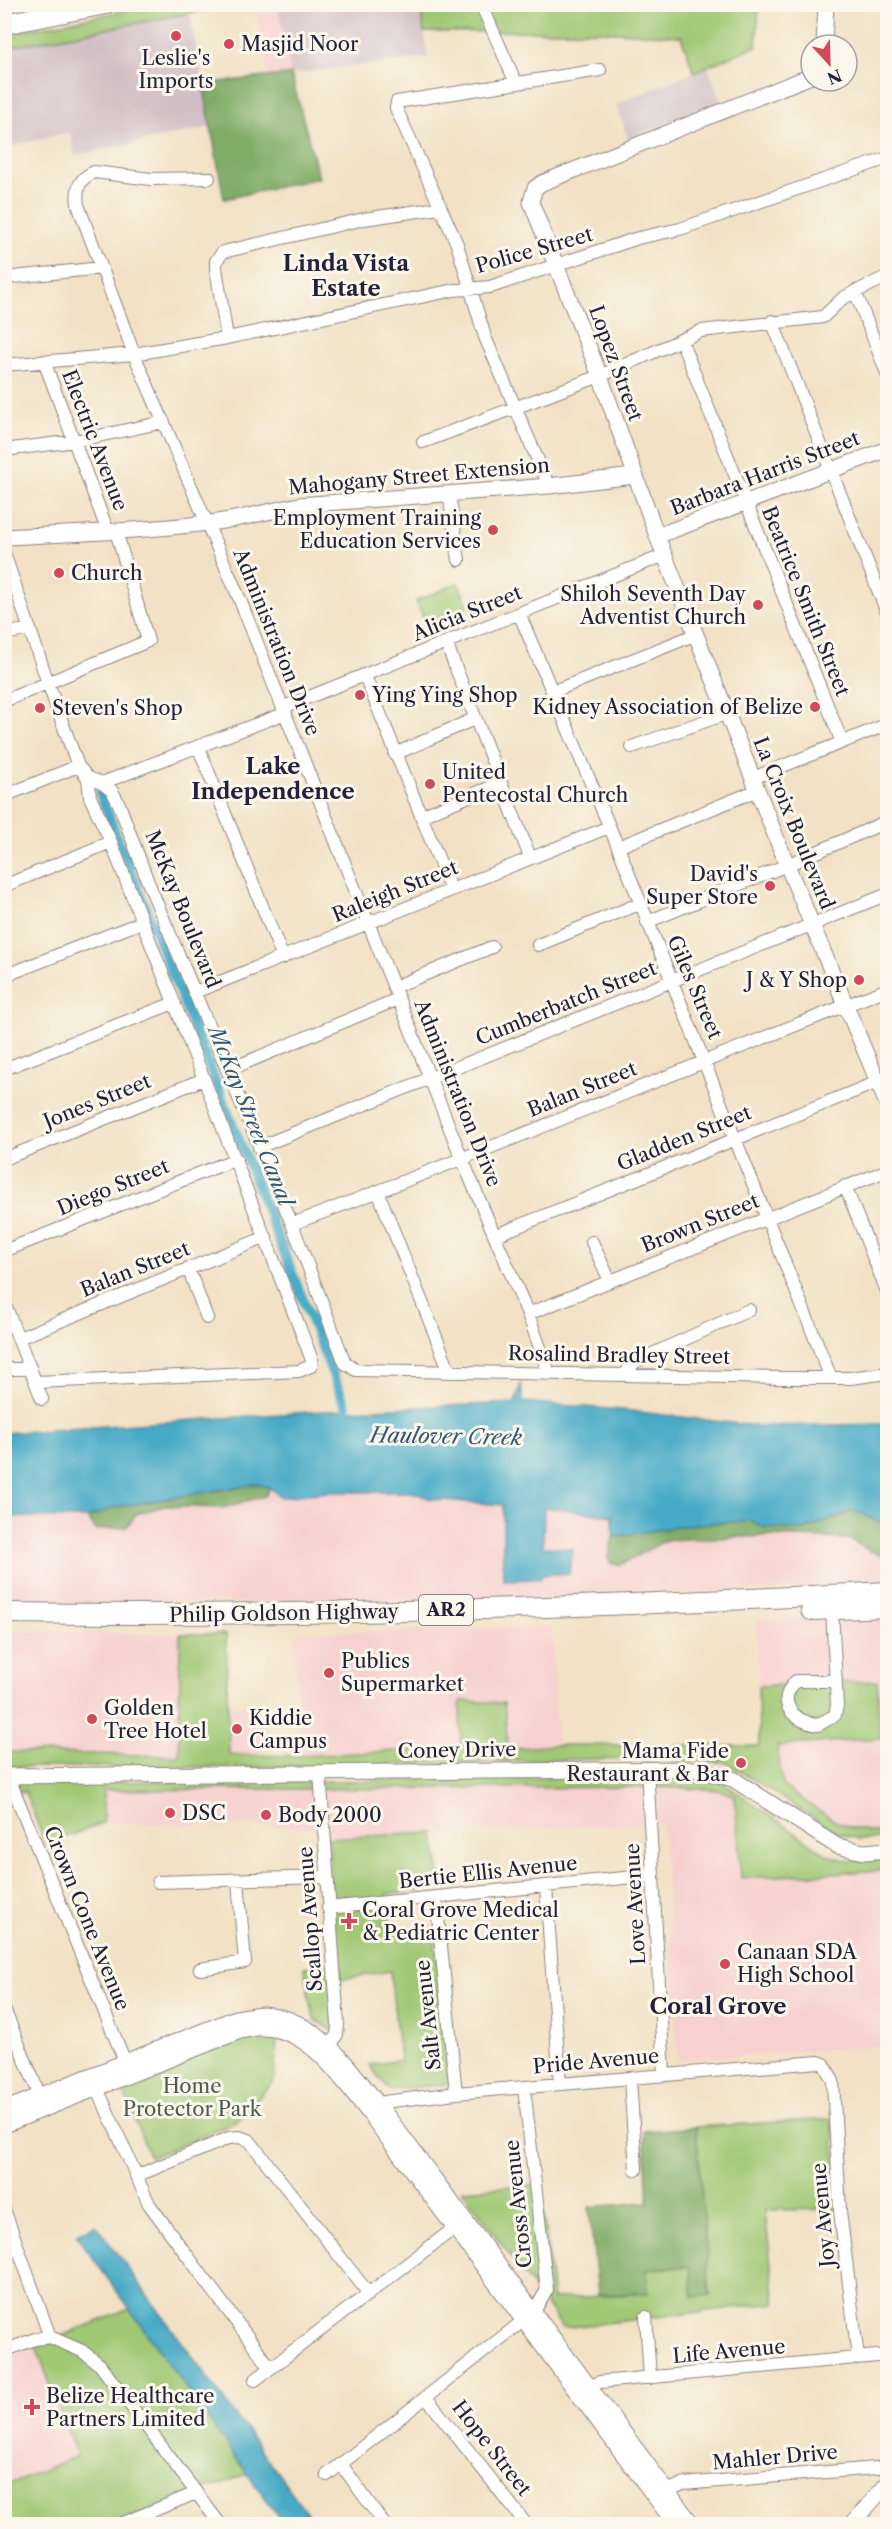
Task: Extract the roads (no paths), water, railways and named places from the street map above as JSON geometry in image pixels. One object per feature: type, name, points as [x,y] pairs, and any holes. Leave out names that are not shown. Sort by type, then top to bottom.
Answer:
[{"type":"main road","points":[[4,24],[105,4]]},
{"type":"main road","name":"Philip Goldson Highway","points":[[4,1613],[332,1613],[650,1605],[888,1592]]},
{"type":"main road","name":"Philip Goldson Highway","points":[[4,1625],[332,1625],[888,1607]]},
{"type":"street","points":[[481,4],[516,83]]},
{"type":"street","points":[[825,33],[826,4]]},
{"type":"street","points":[[549,486],[518,408],[485,337],[457,244],[396,108],[397,102],[600,70]]},
{"type":"street","name":"Lopez Street","points":[[665,555],[634,476],[600,376],[532,209],[532,194],[535,188],[799,81]]},
{"type":"street","name":"Police Street","points":[[4,365],[135,354],[227,338],[454,290],[490,287],[638,238],[680,229],[888,158]]},
{"type":"street","name":"Administration Drive","points":[[209,178],[151,179],[94,172],[86,176],[77,191],[78,205],[135,354],[285,710],[462,1159],[528,1314],[549,1373]]},
{"type":"street","points":[[227,338],[216,268],[216,261],[223,252],[364,219],[439,208]]},
{"type":"street","points":[[4,278],[102,268]]},
{"type":"street","points":[[423,442],[600,376],[713,327],[823,317],[855,291],[888,276]]},
{"type":"street","points":[[855,291],[888,376]]},
{"type":"street","points":[[772,321],[888,615]]},
{"type":"street","name":"Beatrice Smith Street","points":[[681,340],[842,742]]},
{"type":"street","name":"Electric Avenue","points":[[4,701],[148,641],[112,532],[44,361]]},
{"type":"street","points":[[4,450],[75,441],[164,422]]},
{"type":"street","name":"Barbara Harris Street","points":[[657,536],[888,449]]},
{"type":"street","name":"Mahogany Street Extension","points":[[4,537],[112,532],[208,523],[263,515],[299,505],[549,486],[634,476]]},
{"type":"street","points":[[449,494],[459,560]]},
{"type":"street","points":[[4,553],[78,765],[88,778],[90,797],[111,842],[236,1159],[310,1352],[311,1366],[300,1371],[36,1382]]},
{"type":"street","name":"Alicia Street","points":[[102,783],[665,555]]},
{"type":"street","name":"La Croix Boulevard","points":[[665,555],[845,1005],[883,1080],[888,1106]]},
{"type":"street","name":"Giles Street","points":[[519,613],[554,691],[618,847],[670,982],[768,1216],[831,1378]]},
{"type":"street","points":[[4,634],[30,629]]},
{"type":"street","points":[[554,691],[697,634]]},
{"type":"street","points":[[446,643],[530,857]]},
{"type":"street","points":[[365,676],[451,890]]},
{"type":"street","points":[[632,747],[728,713]]},
{"type":"street","points":[[395,754],[474,719]]},
{"type":"street","points":[[618,847],[842,742],[888,724]]},
{"type":"street","points":[[198,746],[283,958]]},
{"type":"street","points":[[4,796],[78,765]]},
{"type":"street","points":[[88,778],[102,783]]},
{"type":"street","name":"McKay Boulevard","points":[[102,783],[112,791],[119,804],[148,882],[292,1224],[345,1363],[350,1367]]},
{"type":"street","points":[[421,816],[501,783]]},
{"type":"street","points":[[647,922],[788,865],[888,821]]},
{"type":"street","name":"Raleigh Street","points":[[195,992],[530,857],[609,828]]},
{"type":"street","points":[[4,886],[111,842]]},
{"type":"street","name":"Cumberbatch Street","points":[[259,1147],[888,894]]},
{"type":"street","points":[[538,945],[639,904]]},
{"type":"street","points":[[4,976],[142,922]]},
{"type":"street","points":[[228,1070],[492,947]]},
{"type":"street","name":"Balan Street","points":[[292,1224],[462,1159],[704,1059],[888,989]]},
{"type":"street","points":[[4,1069],[174,1003]]},
{"type":"street","name":"Jones Street","points":[[4,1159],[204,1079]]},
{"type":"street","name":"Gladden Street","points":[[496,1235],[735,1137],[883,1080]]},
{"type":"street","name":"Diego Street","points":[[4,1251],[236,1159]]},
{"type":"street","name":"Brown Street","points":[[528,1314],[768,1216],[888,1170]]},
{"type":"street","points":[[845,1186],[888,1294]]},
{"type":"street","points":[[378,1192],[450,1372]]},
{"type":"street","name":"Balan Street","points":[[19,1338],[266,1237]]},
{"type":"street","points":[[592,1242],[610,1281]]},
{"type":"street","points":[[189,1268],[207,1318]]},
{"type":"street","points":[[4,1302],[42,1399]]},
{"type":"street","points":[[625,1374],[635,1362],[749,1310]]},
{"type":"street","name":"Rosalind Bradley Street","points":[[350,1367],[356,1370],[831,1378],[865,1377],[888,1373]]},
{"type":"street","points":[[4,1369],[31,1369]]},
{"type":"street","points":[[832,1609],[836,1681],[837,1705],[835,1714],[828,1721],[818,1725],[804,1724],[790,1712],[787,1701],[796,1681],[836,1681]]},
{"type":"street","name":"Coney Drive","points":[[6,1776],[646,1768],[715,1772],[752,1789],[837,1846],[864,1852],[888,1850]]},
{"type":"street","name":"Love Avenue","points":[[646,1768],[664,2074]]},
{"type":"street","name":"Scallop Avenue","points":[[320,1773],[325,1877],[338,2025],[327,2052]]},
{"type":"street","name":"Crown Cone Avenue","points":[[6,1776],[128,2069]]},
{"type":"street","name":"Bertie Ellis Avenue","points":[[328,1908],[653,1875]]},
{"type":"street","points":[[158,1882],[325,1877]]},
{"type":"street","points":[[200,1969],[246,1962],[238,1881]]},
{"type":"street","points":[[546,1887],[560,2084]]},
{"type":"street","name":"Salt Avenue","points":[[436,1897],[456,2093]]},
{"type":"street","points":[[4,2009],[40,2096]]},
{"type":"street","points":[[4,2125],[98,2088],[128,2069],[209,2027],[236,2018],[262,2014],[295,2022],[315,2033],[327,2052],[374,2109],[583,2389],[692,2524]]},
{"type":"street","name":"Pride Avenue","points":[[374,2109],[390,2101],[456,2093],[630,2079],[664,2074],[818,2062],[828,2068]]},
{"type":"street","name":"Joy Avenue","points":[[828,2068],[832,2081],[840,2211],[858,2358]]},
{"type":"street","points":[[4,2110],[40,2096],[128,2069]]},
{"type":"street","points":[[630,2079],[636,2170]]},
{"type":"street","name":"Cross Avenue","points":[[524,2087],[547,2290],[528,2317]]},
{"type":"street","points":[[98,2088],[136,2176],[158,2217],[270,2367]]},
{"type":"street","points":[[136,2176],[229,2138],[239,2137],[249,2140],[369,2294]]},
{"type":"street","points":[[4,2210],[50,2337]]},
{"type":"street","points":[[255,2380],[460,2224]]},
{"type":"street","points":[[327,2475],[528,2317]]},
{"type":"street","points":[[646,2317],[650,2378]]},
{"type":"street","points":[[4,2351],[35,2339],[50,2337],[82,2351],[100,2365],[220,2524]]},
{"type":"street","name":"Life Avenue","points":[[583,2389],[600,2382],[888,2355]]},
{"type":"street","points":[[583,2389],[675,2524]]},
{"type":"street","name":"Hope Street","points":[[426,2397],[526,2524]]},
{"type":"street","points":[[341,2464],[384,2524]]},
{"type":"street","name":"Mahler Drive","points":[[667,2491],[682,2484],[888,2467]]},
{"type":"street","points":[[852,2524],[888,2483]]},
{"type":"street","points":[[122,2524],[196,2493]]},
{"type":"water","name":"Haulover Creek","points":[[521,1383],[523,1402],[622,1410],[758,1426],[887,1424],[887,1527],[864,1514],[851,1511],[804,1530],[763,1527],[752,1521],[694,1524],[613,1537],[613,1516],[544,1507],[543,1547],[573,1549],[569,1573],[542,1575],[540,1579],[503,1580],[503,1505],[431,1499],[412,1492],[328,1492],[281,1497],[270,1488],[257,1484],[116,1507],[87,1518],[5,1517],[5,1433],[324,1411],[515,1403]]},
{"type":"water","points":[[96,2225],[315,2524],[283,2524],[76,2234]]},
{"type":"waterway","name":"McKay Street Canal","points":[[100,794],[346,1407],[349,1424]]},
{"type":"place","name":"Leslie's Imports","points":[[176,36]]},
{"type":"place","name":"Masjid Noor","points":[[229,44]]},
{"type":"place","name":"Employment Training Education Services","points":[[493,530]]},
{"type":"place","name":"Church","points":[[59,573]]},
{"type":"place","name":"Shiloh Seventh Day Adventist Church","points":[[758,605]]},
{"type":"place","name":"Ying Ying Shop","points":[[360,695]]},
{"type":"place","name":"Kidney Association of Belize","points":[[815,707]]},
{"type":"place","name":"Steven's Shop","points":[[40,708]]},
{"type":"place","name":"United Pentecostal Church","points":[[430,784]]},
{"type":"place","name":"David's Super Store","points":[[770,886]]},
{"type":"place","name":"J & Y Shop","points":[[859,980]]},
{"type":"place","name":"Publics Supermarket","points":[[329,1673]]},
{"type":"place","name":"Golden Tree Hotel","points":[[92,1719]]},
{"type":"place","name":"Kiddie Campus","points":[[237,1729]]},
{"type":"place","name":"Mama Fide Restaurant & Bar","points":[[741,1763]]},
{"type":"place","name":"DSC","points":[[170,1813]]},
{"type":"place","name":"Body 2000","points":[[266,1815]]},
{"type":"place","name":"Coral Grove Medical & Pediatric Center","points":[[349,1921]]},
{"type":"place","name":"Canaan SDA High School","points":[[725,1964]]},
{"type":"place","name":"Belize Healthcare Partners Limited","points":[[32,2407]]},
{"type":"district","name":"Linda Vista Estate","points":[[346,276]]},
{"type":"district","name":"Lake Independence","points":[[273,778]]},
{"type":"district","name":"Coral Grove","points":[[718,2006]]},
{"type":"park label","name":"Home Protector Park","points":[[192,2098]]}]
